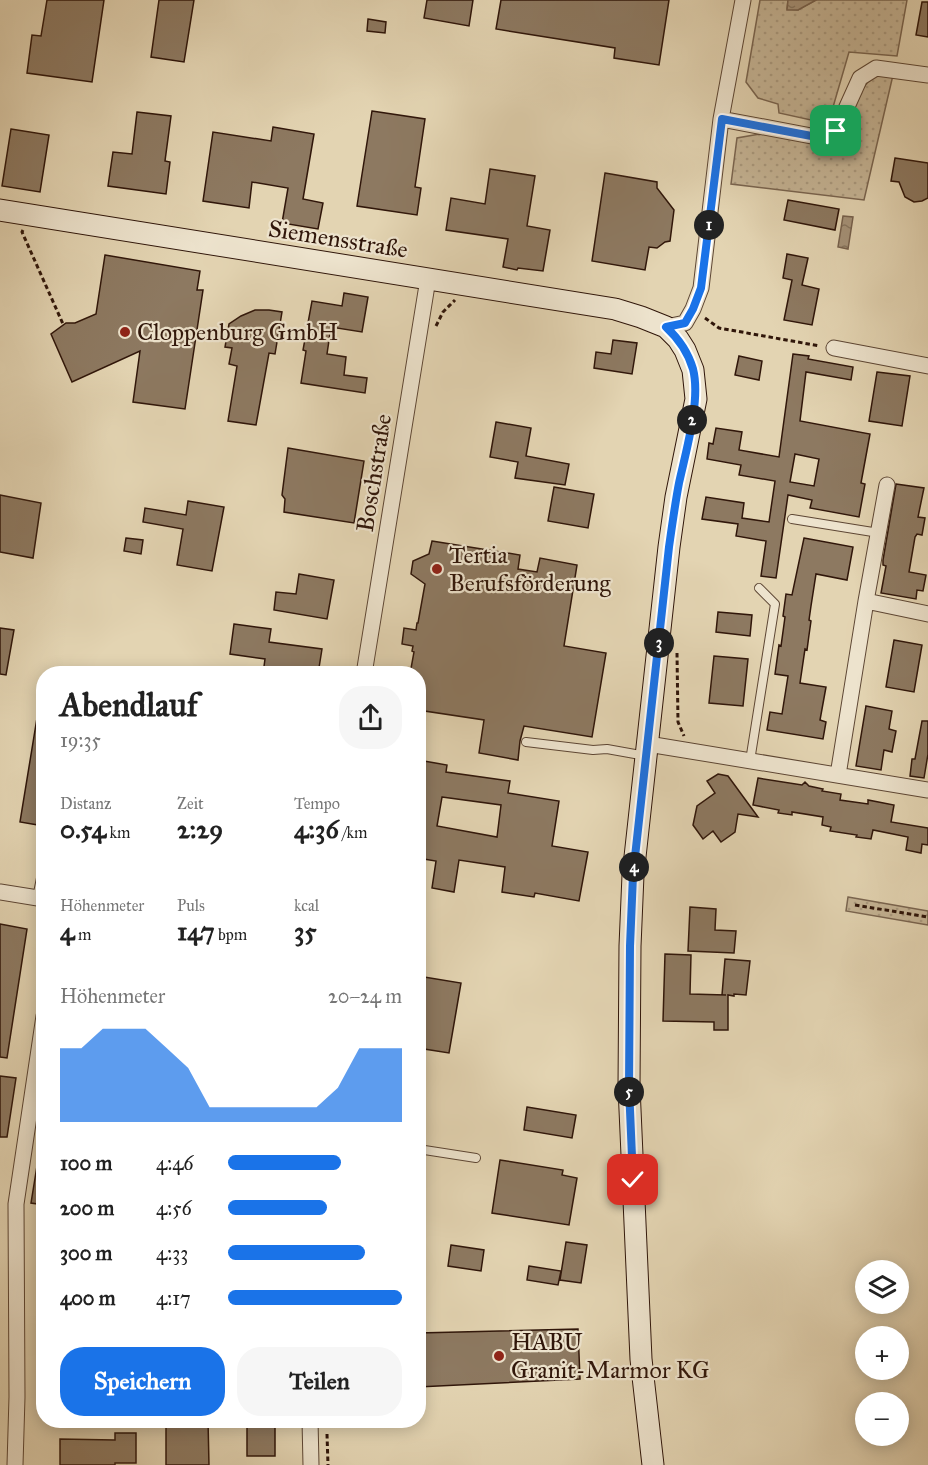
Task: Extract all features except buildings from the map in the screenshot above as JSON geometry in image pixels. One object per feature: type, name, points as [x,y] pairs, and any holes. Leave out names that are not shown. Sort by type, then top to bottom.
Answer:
[{"type":"main road","name":"Siemensstraße","points":[[0,210],[615,309],[666,327]]},
{"type":"main road","points":[[653,1465],[641,1359],[629,1087],[630,946],[633,875],[674,517],[696,399],[693,370],[686,350],[666,327]]},
{"type":"street","points":[[666,327],[685,323],[701,288],[722,119],[743,0]]},
{"type":"street","points":[[722,119],[822,138],[836,131],[860,78],[876,68],[928,75]]},
{"type":"street","name":"Boschstraße","points":[[365,666],[428,279]]},
{"type":"street","points":[[834,348],[928,366]]},
{"type":"street","points":[[838,775],[887,485]]},
{"type":"street","points":[[866,601],[928,614]]},
{"type":"street","points":[[647,750],[750,760],[928,790]]},
{"type":"street","points":[[0,892],[36,898]]},
{"type":"street","points":[[15,1465],[16,1204],[36,1070]]},
{"type":"street","points":[[310,1428],[311,1465]]},
{"type":"lane","points":[[792,519],[879,533]]},
{"type":"lane","points":[[750,760],[775,604],[759,588]]},
{"type":"lane","points":[[526,742],[593,750],[647,750]]},
{"type":"lane","points":[[426,1150],[476,1158]]},
{"type":"path","points":[[25,214],[22,232],[63,324]]},
{"type":"path","points":[[693,309],[719,328],[834,348]]},
{"type":"path","points":[[855,905],[928,917]]},
{"type":"path","points":[[327,1432],[328,1465]]},
{"type":"shaded area","points":[[760,0],[788,0],[787,9],[798,10],[816,0],[907,0],[897,56],[849,52],[831,114],[820,122],[779,113],[778,104],[758,98],[746,82]]},
{"type":"shaded area","points":[[893,75],[864,200],[731,184],[737,138],[765,133],[828,144],[842,138],[859,94],[872,76]]},
{"type":"shaded area","points":[[848,897],[928,911],[928,925],[846,911]]},
{"type":"water","points":[[788,0],[816,0],[798,10],[787,10]]},
{"type":"water","points":[[843,216],[853,217],[848,249],[838,247]]},
{"type":"place","name":"Cloppenburg GmbH","points":[[125,332]]},
{"type":"place","name":"Tertia Berufsförderung","points":[[437,569]]},
{"type":"place","name":"HABU Granit-Marmor KG","points":[[499,1356]]},
{"type":"route","points":[[633,1180],[629,1087],[633,875],[669,547],[676,497],[696,399],[693,370],[686,350],[666,327],[685,323],[701,288],[722,119],[822,138],[836,131]]}]
